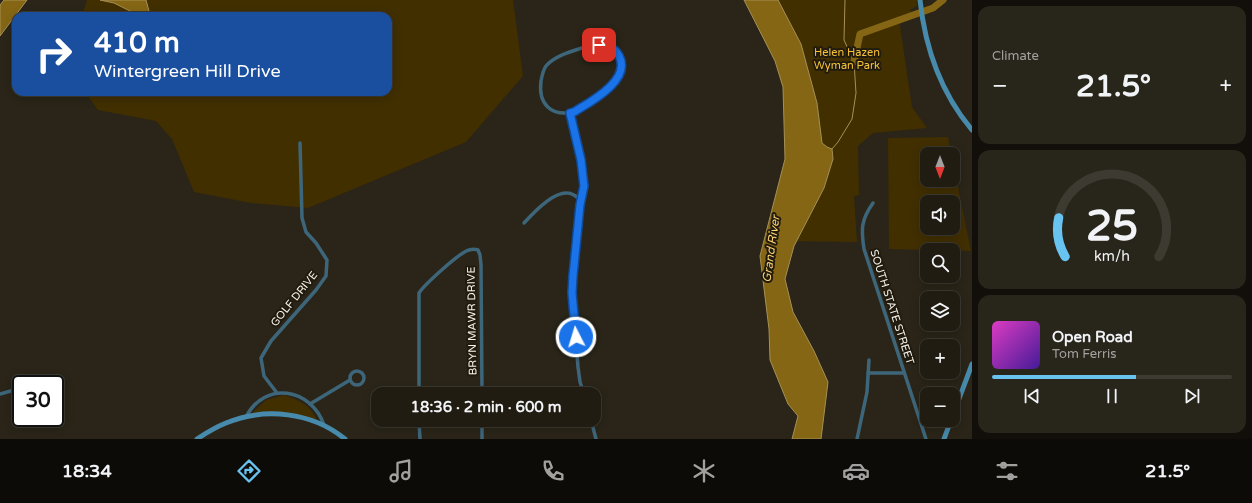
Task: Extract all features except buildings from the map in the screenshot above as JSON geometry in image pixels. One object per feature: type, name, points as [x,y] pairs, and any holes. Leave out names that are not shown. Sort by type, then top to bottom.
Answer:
[{"type":"main road","points":[[920,0],[923,27],[934,64],[942,82],[960,114],[972,130]]},
{"type":"main road","points":[[960,396],[972,364]]},
{"type":"main road","points":[[197,439],[227,423],[246,417],[269,413],[300,417],[324,425],[345,439]]},
{"type":"main road","points":[[944,439],[948,427]]},
{"type":"street","points":[[591,45],[604,45],[611,47],[617,52],[621,59],[622,66],[615,82],[605,92],[574,112],[570,113],[553,111],[541,98],[542,79],[546,67],[556,58],[591,45]]},
{"type":"street","points":[[570,113],[583,173],[584,186],[581,200],[572,293],[578,367],[582,387]]},
{"type":"street","name":"GOLF DRIVE","points":[[277,393],[264,376],[261,358],[271,341],[316,290],[326,276],[327,260],[316,243],[306,232],[302,218],[300,143]]},
{"type":"street","points":[[524,223],[547,201],[559,194],[566,192],[581,200]]},
{"type":"street","name":"SOUTH STATE STREET","points":[[873,203],[866,214],[862,225],[864,249],[926,439]]},
{"type":"street","name":"BRYN MAWR DRIVE","points":[[419,387],[420,293],[424,286],[467,250],[476,249],[480,255],[481,265],[482,387]]},
{"type":"street","points":[[857,439],[867,392],[869,360]]},
{"type":"street","points":[[868,373],[904,373]]},
{"type":"street","points":[[310,404],[350,380]]},
{"type":"street","points":[[0,394],[12,391]]},
{"type":"street","points":[[246,417],[250,408],[257,402],[277,393],[292,393],[310,404],[322,418],[324,425]]},
{"type":"street","points":[[420,427],[420,439]]},
{"type":"street","points":[[482,427],[482,439]]},
{"type":"street","points":[[593,427],[596,439]]},
{"type":"green space","points":[[87,0],[513,0],[523,76],[466,142],[308,208],[251,203],[194,192],[172,139],[156,121],[98,110],[88,96],[392,96],[392,12],[83,12]]},
{"type":"green space","name":"Helen Hazen Wyman Park","points":[[760,0],[917,0],[917,6],[910,10],[913,13],[899,19],[912,107],[927,128],[873,133],[858,146],[859,195],[854,196],[857,242],[783,241],[803,164]]},
{"type":"green space","points":[[948,137],[950,147],[920,147],[920,187],[958,187],[960,195],[920,195],[920,235],[960,235],[960,197],[971,251],[960,251],[960,243],[920,243],[920,250],[889,249],[888,138]]},
{"type":"green space","points":[[284,395],[304,404],[311,410],[317,420],[284,412],[251,414],[266,400]]},
{"type":"water","points":[[4,0],[27,0],[18,12],[12,12],[12,20],[0,36],[0,5]]},
{"type":"water","points":[[100,0],[146,0],[150,12],[132,12],[114,3]]},
{"type":"water","name":"Grand River","points":[[744,0],[778,0],[801,44],[817,103],[822,143],[832,149],[833,159],[824,188],[794,246],[785,279],[793,312],[814,351],[828,382],[821,439],[792,439],[798,416],[788,404],[770,360],[769,329],[760,256],[785,159],[783,87],[775,61]]},
{"type":"waterway","points":[[832,149],[852,119],[856,93],[854,62],[844,40],[845,0]]},
{"type":"waterway","points":[[854,62],[860,34],[933,8],[943,0]]},
{"type":"route","points":[[576,337],[572,293],[580,205],[584,186],[581,160],[570,113],[574,112],[605,92],[615,82],[622,66],[621,59],[617,52],[611,47],[599,45]]}]
